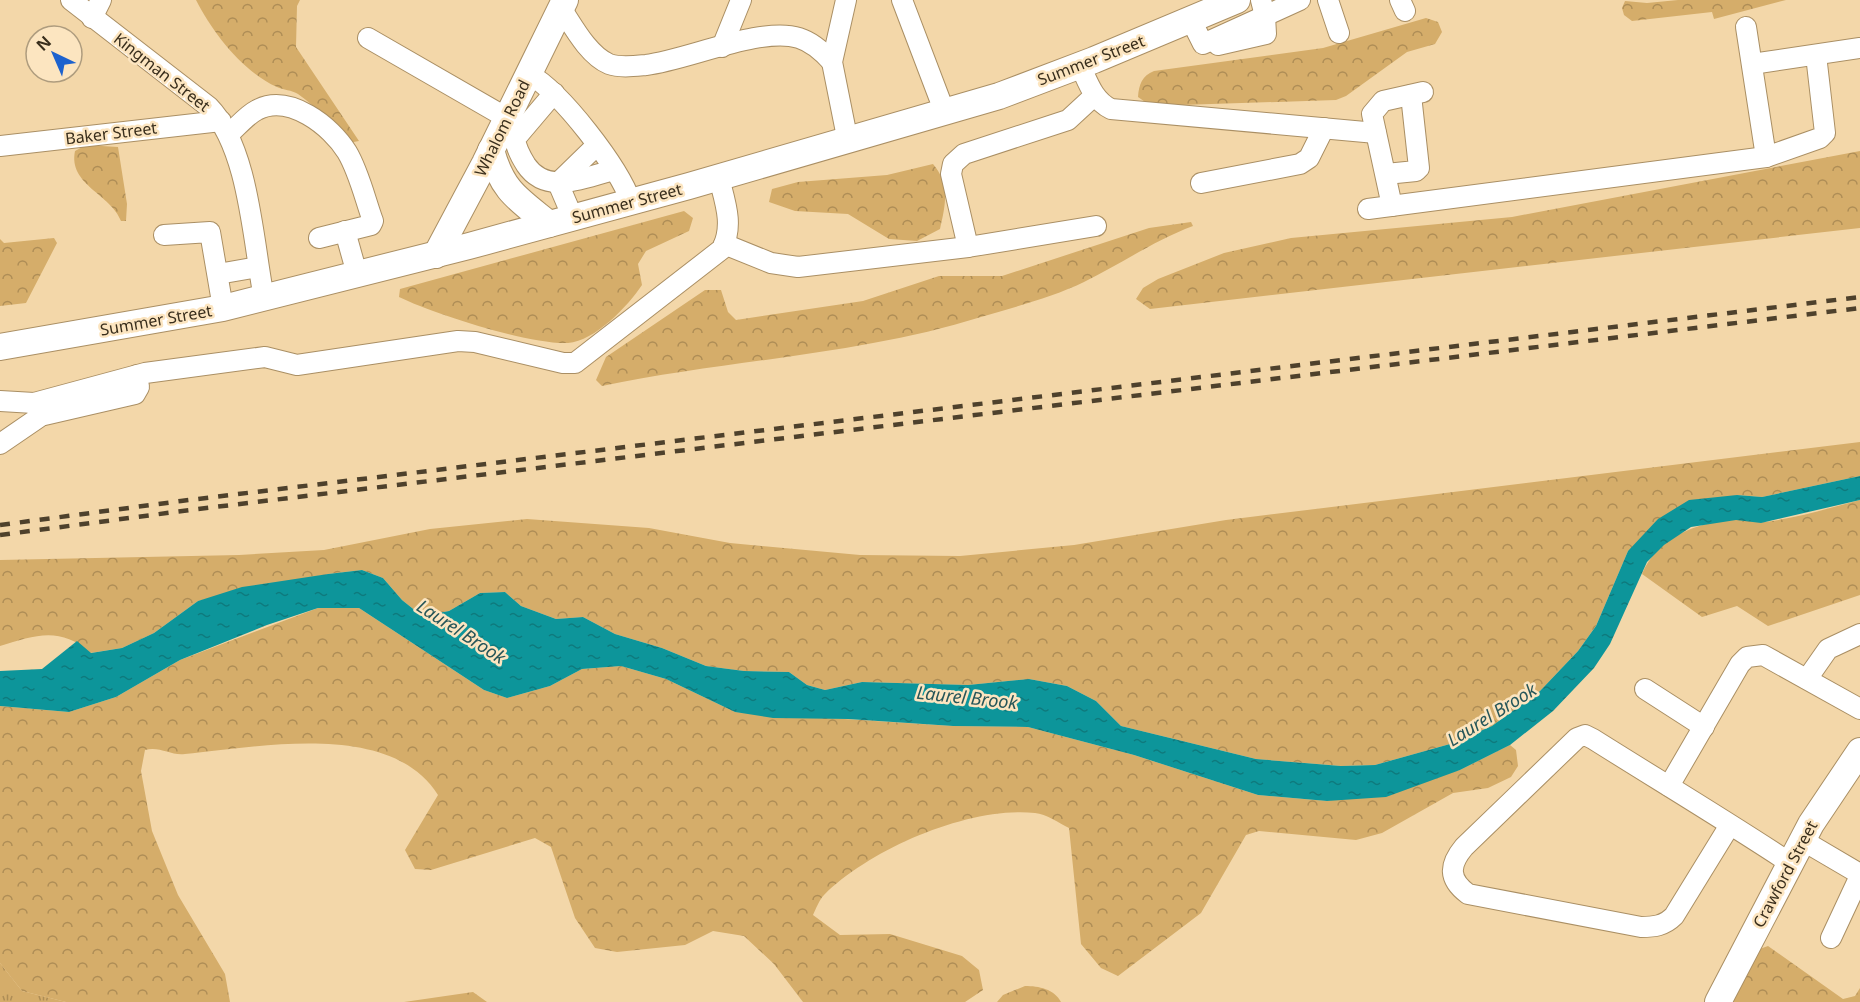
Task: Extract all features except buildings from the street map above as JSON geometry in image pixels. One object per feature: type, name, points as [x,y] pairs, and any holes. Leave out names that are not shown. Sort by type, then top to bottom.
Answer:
[{"type":"main road","name":"Summer Street","points":[[0,346],[223,308],[436,255],[848,142],[945,113],[1080,65],[1237,0]]},
{"type":"main road","name":"Whalom Road","points":[[436,255],[503,135],[528,74],[563,4]]},
{"type":"main road","points":[[503,135],[497,174],[511,194],[561,221]]},
{"type":"main road","name":"Crawford Street","points":[[1718,1002],[1802,840],[1860,751]]},
{"type":"street","name":"Kingman Street","points":[[71,0],[97,9],[192,93],[225,127],[240,169],[264,298]]},
{"type":"street","points":[[722,47],[741,0]]},
{"type":"street","points":[[846,0],[832,62],[835,87],[848,142]]},
{"type":"street","points":[[902,0],[945,113]]},
{"type":"street","points":[[1191,20],[1203,44],[1263,8],[1300,0]]},
{"type":"street","points":[[1328,0],[1339,33]]},
{"type":"street","points":[[563,4],[594,52],[603,60],[616,65],[659,63],[771,35],[791,36],[808,42],[832,62]]},
{"type":"street","points":[[1746,27],[1766,157]]},
{"type":"street","points":[[368,38],[503,135],[531,171],[541,180],[558,183],[614,170]]},
{"type":"street","points":[[1752,64],[1860,48]]},
{"type":"street","points":[[1368,209],[1766,157],[1820,138],[1825,133],[1816,55]]},
{"type":"street","points":[[1080,65],[1094,96],[1111,109],[1376,133]]},
{"type":"street","points":[[528,74],[554,93],[614,170],[631,202]]},
{"type":"street","points":[[503,135],[554,93]]},
{"type":"street","points":[[1386,174],[1416,171],[1419,168],[1417,93],[1377,105],[1372,114],[1392,206]]},
{"type":"street","points":[[968,247],[951,174],[956,160],[964,154],[1068,120],[1094,96]]},
{"type":"street","points":[[225,127],[273,105],[294,108],[328,131],[350,159],[373,221],[370,225],[319,238]]},
{"type":"street","name":"Baker Street","points":[[0,146],[225,127]]},
{"type":"street","points":[[1201,183],[1300,164],[1309,158],[1324,128]]},
{"type":"street","points":[[558,183],[596,146]]},
{"type":"street","points":[[0,444],[38,409],[137,375],[265,357],[297,365],[458,340],[563,363],[575,363],[703,264],[724,243],[729,232],[729,217],[719,178]]},
{"type":"street","points":[[558,183],[561,221]]},
{"type":"street","points":[[724,243],[771,263],[798,267],[968,247],[1096,226]]},
{"type":"street","points":[[345,231],[357,274]]},
{"type":"street","points":[[164,235],[210,232],[223,308]]},
{"type":"street","points":[[218,274],[258,267]]},
{"type":"street","points":[[0,400],[38,409]]},
{"type":"street","points":[[1807,679],[1828,649],[1860,634]]},
{"type":"street","points":[[1669,786],[1740,664],[1747,657],[1763,655],[1860,710]]},
{"type":"street","points":[[1646,689],[1704,727]]},
{"type":"street","points":[[1730,825],[1674,916],[1668,922],[1656,927],[1641,927],[1468,894],[1454,881],[1452,864],[1464,847],[1582,736],[1593,739],[1669,786],[1790,863]]},
{"type":"street","points":[[1802,840],[1860,875],[1831,938]]},
{"type":"green space","points":[[196,0],[300,0],[297,6],[296,47],[359,141],[348,143],[305,99],[264,80],[240,61],[220,38]]},
{"type":"green space","points":[[1678,0],[1786,0],[1714,19],[1712,12],[1632,21],[1624,15],[1622,8],[1625,1],[1647,3]]},
{"type":"green space","points":[[1426,18],[1438,22],[1442,32],[1435,44],[1407,52],[1346,96],[1336,100],[1151,106],[1138,97],[1142,81],[1154,71],[1323,48]]},
{"type":"green space","points":[[86,145],[118,147],[127,204],[126,221],[121,221],[109,203],[84,181],[78,172],[75,151]]},
{"type":"green space","points":[[1860,151],[1860,228],[1150,309],[1136,299],[1143,288],[1158,279],[1224,253],[1291,238],[1512,217]]},
{"type":"green space","points":[[933,164],[944,187],[945,203],[942,220],[940,229],[917,241],[889,239],[848,214],[795,211],[769,202],[772,189],[798,182],[887,175]]},
{"type":"green space","points":[[684,211],[693,218],[689,231],[646,251],[638,264],[642,285],[636,293],[610,321],[578,341],[551,342],[507,334],[458,320],[399,297],[400,289]]},
{"type":"green space","points":[[1191,222],[1193,226],[1165,238],[1072,287],[1047,297],[935,330],[841,349],[602,386],[596,380],[606,357],[705,290],[721,290],[728,312],[736,320],[863,301],[939,276],[1002,276],[1149,228]]},
{"type":"green space","points":[[54,238],[57,243],[26,303],[0,306],[0,239],[4,243]]},
{"type":"green space","points":[[1860,442],[1860,476],[1762,497],[1737,495],[1628,551],[1596,626],[1578,651],[1540,691],[1492,726],[1450,744],[1375,765],[1341,766],[1256,759],[1121,726],[1096,701],[1067,686],[1029,679],[968,685],[862,682],[825,690],[807,685],[789,672],[744,671],[706,666],[662,648],[615,634],[583,617],[556,619],[521,606],[505,592],[480,593],[449,611],[422,616],[402,600],[383,578],[362,570],[328,574],[198,601],[154,633],[122,648],[90,653],[69,639],[47,635],[0,646],[0,560],[239,555],[324,550],[430,529],[527,519],[649,528],[730,543],[860,555],[960,556],[1074,545],[1226,520]]},
{"type":"green space","points":[[1860,500],[1860,595],[1768,626],[1737,606],[1702,617],[1642,574],[1657,551],[1679,534],[1692,528],[1719,521],[1777,520]]},
{"type":"green space","points":[[318,608],[359,608],[484,690],[507,698],[550,686],[582,669],[621,666],[666,679],[735,712],[953,726],[1028,727],[1134,755],[1258,795],[1327,801],[1460,770],[1510,745],[1516,750],[1518,766],[1511,777],[1488,788],[1453,793],[1382,833],[1356,840],[1259,831],[1246,835],[1201,913],[1118,976],[1101,968],[1081,944],[1069,828],[1035,813],[981,816],[951,824],[922,834],[867,862],[824,895],[813,915],[840,935],[890,934],[962,956],[979,970],[983,990],[965,1002],[803,1002],[774,964],[744,936],[713,931],[685,945],[617,952],[595,948],[575,918],[551,847],[535,838],[431,870],[415,869],[405,850],[438,795],[417,771],[389,756],[357,747],[322,744],[286,744],[180,754],[150,749],[145,750],[141,771],[152,831],[178,895],[225,974],[230,1002],[66,1002],[22,991],[0,963],[0,706],[69,712],[116,697],[180,660]]},
{"type":"green space","points":[[1768,946],[1843,999],[1855,996],[1860,988],[1860,1002],[1732,1002],[1757,950]]},
{"type":"green space","points":[[0,963],[22,991],[66,1002],[0,1002]]},
{"type":"green space","points":[[1025,986],[1046,989],[1061,1002],[997,1002],[1003,995]]},
{"type":"green space","points":[[473,992],[487,1002],[404,1002]]},
{"type":"water","name":"Laurel Brook","points":[[1860,476],[1860,500],[1761,523],[1736,520],[1691,527],[1664,545],[1647,562],[1610,644],[1594,668],[1553,711],[1510,745],[1460,770],[1386,797],[1327,801],[1258,795],[1134,755],[1028,727],[773,718],[735,712],[666,679],[621,666],[582,669],[550,686],[507,698],[484,690],[359,608],[318,608],[267,625],[180,660],[116,697],[69,712],[0,706],[0,671],[42,669],[77,641],[91,653],[122,648],[154,633],[198,601],[242,587],[362,570],[383,578],[402,600],[422,616],[449,611],[480,593],[505,592],[521,606],[556,619],[583,617],[615,634],[662,648],[706,666],[744,671],[789,672],[807,685],[825,690],[862,682],[968,685],[1029,679],[1067,686],[1096,701],[1121,726],[1256,759],[1341,766],[1375,765],[1450,744],[1492,726],[1540,691],[1578,651],[1596,626],[1628,551],[1658,519],[1689,500],[1737,495],[1762,497]]},
{"type":"railway","points":[[0,525],[1860,297]]},
{"type":"railway","points":[[0,535],[1860,308]]}]
